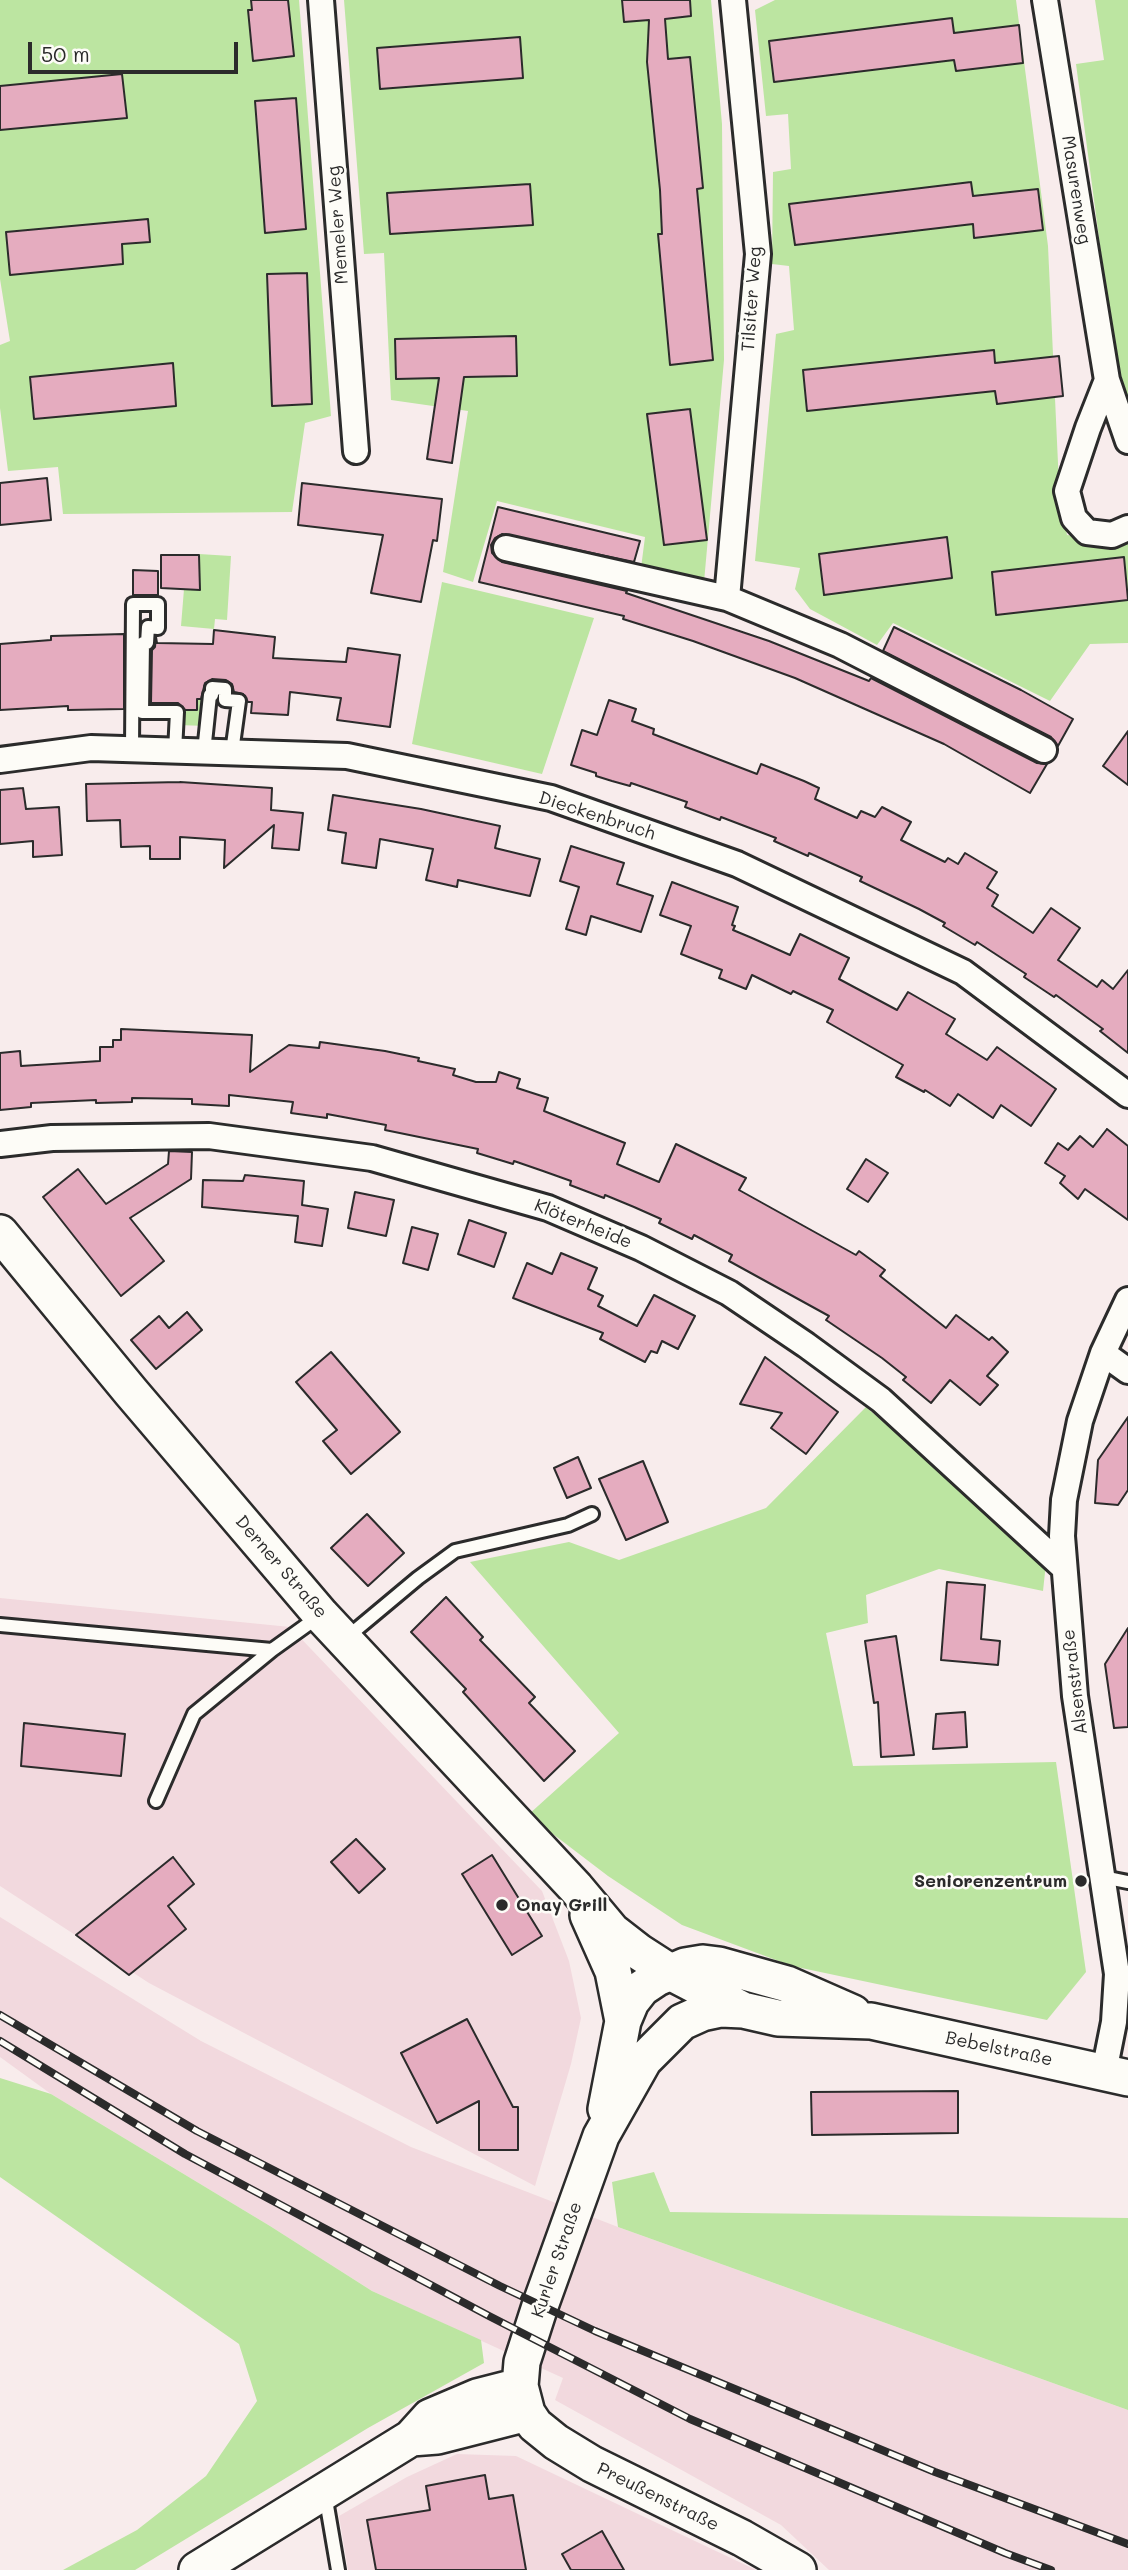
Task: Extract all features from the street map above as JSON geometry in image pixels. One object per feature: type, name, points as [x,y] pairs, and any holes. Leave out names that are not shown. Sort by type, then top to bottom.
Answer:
[{"type":"main road","name":"Derner Straße","points":[[0,1233],[140,1403],[333,1627],[576,1888],[612,1931],[639,1952],[679,1958]]},
{"type":"main road","name":"Derner Straße","points":[[576,1888],[613,1971],[623,2021]]},
{"type":"main road","points":[[644,2060],[665,2006],[679,1958],[743,2010]]},
{"type":"main road","name":"Kurler Straße","points":[[523,2399],[522,2362],[601,2136],[623,2021],[631,2002],[642,1988],[679,1958]]},
{"type":"main road","name":"Bebelstraße","points":[[679,1958],[787,1984],[871,2021]]},
{"type":"main road","name":"Kurler Straße","points":[[601,2136],[644,2060],[682,2022],[702,2012],[743,2010]]},
{"type":"main road","name":"Bebelstraße","points":[[743,2010],[778,2018],[871,2021],[1116,2075]]},
{"type":"main road","points":[[197,2570],[411,2438],[430,2417],[477,2397],[523,2399]]},
{"type":"main road","name":"Preußenstraße","points":[[523,2399],[535,2425],[556,2442],[592,2464],[754,2544],[797,2570]]},
{"type":"street","name":"Memeler Weg","points":[[321,0],[356,451]]},
{"type":"street","name":"Tilsiter Weg","points":[[727,598],[758,254],[733,0]]},
{"type":"street","name":"Masurenweg","points":[[1045,0],[1107,380],[1128,441]]},
{"type":"street","points":[[1107,380],[1087,428],[1067,491],[1074,518],[1087,532],[1112,535],[1128,528]]},
{"type":"street","points":[[506,548],[727,598],[840,645],[1044,750]]},
{"type":"street","name":"Dieckenbruch","points":[[0,760],[91,748],[347,756],[551,798],[737,864],[963,972],[1128,1095]]},
{"type":"street","name":"Klöterheide","points":[[0,1144],[52,1139],[209,1136],[372,1158],[548,1208],[641,1248],[729,1293],[806,1345],[881,1400],[1063,1567]]},
{"type":"street","name":"Alsenstraße","points":[[1116,2075],[1114,2022],[1122,1992],[1116,1974],[1074,1696],[1063,1567],[1064,1500],[1083,1409],[1103,1353],[1128,1300]]},
{"type":"street","points":[[1103,1353],[1128,1371]]},
{"type":"lane","points":[[132,749],[133,604],[158,604],[158,628],[148,627],[147,643],[143,643],[142,712],[177,712],[175,751]]},
{"type":"lane","points":[[204,752],[212,688],[225,689],[225,700],[239,701],[232,752]]},
{"type":"lane","points":[[156,1801],[194,1714],[272,1650],[333,1627],[418,1578],[455,1551],[568,1525],[592,1514]]},
{"type":"lane","points":[[0,1625],[272,1650]]},
{"type":"lane","points":[[1103,1877],[1128,1882]]},
{"type":"lane","points":[[324,2491],[338,2570]]},
{"type":"shaded area","points":[[0,1598],[290,1627],[542,1891],[569,1961],[581,2018],[571,2064],[535,2186],[149,1983],[0,1886]]},
{"type":"shaded area","points":[[0,1917],[201,2041],[411,2147],[618,2227],[1128,2410],[1128,2570],[829,2570],[781,2525],[555,2400],[563,2378],[372,2291],[51,2094],[0,2057]]},
{"type":"shaded area","points":[[457,2454],[516,2456],[756,2570],[348,2570],[339,2516],[407,2477]]},
{"type":"green space","points":[[0,0],[299,0],[331,416],[305,423],[292,512],[63,514],[58,467],[8,471],[0,408],[0,345],[10,341],[0,279]]},
{"type":"green space","points":[[344,0],[711,0],[722,124],[724,360],[704,582],[641,568],[645,537],[497,501],[473,582],[443,572],[468,411],[391,400],[384,253],[364,254]]},
{"type":"green space","points":[[775,0],[1016,0],[1048,246],[1059,485],[1067,535],[1128,542],[1128,643],[1090,644],[1050,701],[893,623],[877,645],[810,609],[795,589],[800,568],[755,561],[776,334],[794,330],[789,266],[772,264],[773,172],[791,169],[788,114],[766,116],[755,10]]},
{"type":"green space","points":[[1095,0],[1128,0],[1128,401],[1117,374],[1076,64],[1104,60]]},
{"type":"green space","points":[[199,554],[231,556],[227,620],[215,619],[214,629],[181,626],[184,589],[200,590]]},
{"type":"green space","points":[[442,582],[594,618],[542,774],[412,744]]},
{"type":"green space","points":[[197,694],[210,695],[207,726],[177,725],[178,709],[196,710]]},
{"type":"green space","points":[[866,1407],[1046,1563],[1043,1591],[939,1569],[866,1595],[868,1623],[826,1633],[853,1766],[1056,1762],[1086,1972],[1047,2020],[792,1966],[682,1925],[608,1876],[528,1815],[619,1733],[470,1562],[569,1542],[619,1560],[766,1508]]},
{"type":"green space","points":[[0,2078],[51,2094],[372,2291],[481,2340],[484,2363],[368,2428],[135,2570],[63,2570],[137,2530],[206,2476],[257,2401],[239,2344],[0,2177]]},
{"type":"green space","points":[[654,2172],[670,2212],[1128,2218],[1128,2410],[618,2227],[612,2182]]},
{"type":"building","points":[[251,0],[288,0],[294,56],[253,61],[248,10],[252,10]]},
{"type":"building","points":[[622,0],[690,0],[691,16],[665,19],[668,59],[690,57],[703,188],[697,189],[713,360],[670,365],[658,234],[662,234],[660,190],[647,62],[649,20],[624,22]]},
{"type":"building","points":[[952,18],[954,33],[1019,25],[1023,63],[956,71],[954,60],[774,82],[769,41]]},
{"type":"building","points":[[520,37],[523,78],[380,89],[377,48]]},
{"type":"building","points":[[122,74],[127,118],[0,130],[0,86]]},
{"type":"building","points":[[296,98],[306,229],[265,233],[255,101]]},
{"type":"building","points":[[971,182],[973,196],[1038,189],[1043,230],[974,238],[973,224],[795,245],[789,204]]},
{"type":"building","points":[[530,184],[533,225],[390,234],[387,193]]},
{"type":"building","points":[[148,219],[150,242],[122,244],[123,264],[10,275],[6,232]]},
{"type":"building","points":[[307,273],[312,404],[272,406],[267,274]]},
{"type":"building","points":[[516,336],[517,376],[464,377],[452,463],[427,459],[439,378],[396,379],[395,339]]},
{"type":"building","points":[[994,350],[995,363],[1059,356],[1063,396],[997,404],[995,391],[807,411],[803,370]]},
{"type":"building","points":[[173,363],[176,406],[34,419],[30,377]]},
{"type":"building","points":[[690,409],[707,540],[664,545],[647,414]]},
{"type":"building","points":[[47,478],[51,520],[0,525],[0,483]]},
{"type":"building","points":[[302,483],[442,499],[437,541],[433,540],[421,602],[371,593],[383,535],[298,525]]},
{"type":"building","points":[[498,507],[640,541],[634,562],[502,534],[495,538],[491,545],[492,553],[502,562],[627,591],[626,593],[769,641],[869,681],[871,678],[1037,763],[1047,764],[1030,793],[944,744],[795,678],[623,619],[624,616],[479,582]]},
{"type":"building","points":[[947,537],[952,578],[824,595],[819,554]]},
{"type":"building","points":[[161,555],[199,555],[200,590],[161,588]]},
{"type":"building","points":[[1124,557],[1128,600],[996,615],[992,572]]},
{"type":"building","points":[[133,570],[158,571],[158,595],[133,595]]},
{"type":"building","points":[[894,627],[1073,719],[1058,746],[1051,737],[883,651]]},
{"type":"building","points":[[214,630],[275,637],[273,658],[346,662],[348,648],[400,655],[390,727],[337,720],[341,698],[290,692],[288,715],[251,713],[252,702],[248,702],[243,694],[234,692],[232,684],[226,680],[212,679],[205,683],[201,699],[197,699],[197,710],[185,710],[178,703],[151,703],[152,650],[156,637],[157,643],[213,644]]},
{"type":"building","points":[[124,634],[124,709],[68,710],[68,706],[0,710],[0,644],[51,640],[51,636]]},
{"type":"building","points":[[609,700],[636,709],[632,721],[654,729],[653,734],[757,774],[761,764],[804,781],[819,788],[815,799],[857,818],[861,811],[875,817],[882,807],[911,822],[901,840],[945,862],[948,858],[958,864],[965,853],[997,872],[987,888],[998,895],[992,906],[1033,933],[1051,908],[1080,928],[1058,960],[1097,987],[1102,980],[1113,989],[1128,970],[1128,1053],[1100,1031],[1103,1029],[1056,995],[1054,997],[1024,977],[1026,974],[977,942],[975,945],[943,926],[945,923],[860,881],[862,877],[809,853],[808,856],[774,841],[776,838],[721,817],[720,820],[685,807],[687,802],[631,783],[630,786],[596,776],[596,773],[571,765],[582,730],[597,735]]},
{"type":"building","points":[[1128,731],[1128,785],[1103,766]]},
{"type":"building","points":[[180,782],[272,788],[271,810],[303,813],[299,850],[272,848],[274,825],[224,868],[225,840],[180,837],[180,859],[150,859],[150,846],[121,847],[120,820],[87,821],[86,784]]},
{"type":"building","points":[[23,788],[26,809],[59,807],[62,855],[33,857],[33,841],[0,844],[0,790]]},
{"type":"building","points":[[333,795],[421,809],[500,826],[495,848],[540,859],[530,896],[458,880],[457,887],[426,880],[433,849],[380,839],[376,868],[342,863],[346,833],[328,830]]},
{"type":"building","points":[[571,846],[624,863],[617,884],[653,896],[641,932],[591,916],[586,935],[566,929],[579,887],[560,881]]},
{"type":"building","points":[[672,882],[738,907],[733,930],[790,955],[800,934],[849,958],[839,979],[897,1010],[908,992],[955,1019],[946,1034],[987,1060],[997,1047],[1056,1089],[1031,1126],[1001,1105],[993,1118],[958,1094],[950,1106],[925,1090],[924,1092],[896,1077],[903,1065],[827,1022],[833,1010],[752,975],[746,989],[719,978],[722,970],[681,954],[691,926],[660,915]]},
{"type":"building","points":[[121,1029],[252,1035],[250,1072],[289,1045],[319,1048],[320,1042],[419,1058],[418,1061],[455,1069],[453,1075],[476,1082],[496,1082],[499,1072],[520,1079],[517,1088],[548,1098],[544,1111],[625,1143],[617,1164],[659,1182],[676,1144],[746,1178],[739,1190],[856,1255],[859,1251],[885,1270],[880,1276],[946,1328],[956,1315],[989,1340],[992,1337],[1008,1352],[987,1376],[998,1385],[980,1405],[950,1380],[931,1403],[903,1380],[906,1377],[882,1358],[826,1320],[829,1316],[729,1261],[732,1255],[694,1235],[692,1239],[659,1223],[661,1219],[634,1207],[570,1185],[571,1181],[514,1161],[513,1164],[477,1153],[478,1149],[385,1130],[386,1125],[327,1114],[327,1118],[291,1113],[293,1102],[229,1095],[229,1106],[192,1104],[192,1099],[132,1098],[132,1102],[96,1103],[96,1100],[31,1103],[31,1107],[0,1110],[0,1053],[20,1051],[21,1066],[100,1061],[100,1047],[113,1047],[113,1040],[121,1040]]},
{"type":"building","points":[[1107,1129],[1128,1146],[1128,1220],[1085,1189],[1078,1199],[1060,1183],[1065,1176],[1045,1163],[1058,1143],[1068,1150],[1080,1136],[1093,1147]]},
{"type":"building","points":[[169,1151],[192,1152],[191,1179],[130,1218],[164,1261],[121,1296],[43,1197],[78,1169],[106,1204],[168,1164]]},
{"type":"building","points":[[866,1159],[888,1173],[868,1202],[847,1189]]},
{"type":"building","points":[[245,1175],[304,1181],[302,1205],[328,1209],[322,1246],[295,1242],[298,1216],[202,1207],[203,1180],[243,1181]]},
{"type":"building","points":[[355,1192],[394,1200],[386,1236],[348,1228]]},
{"type":"building","points":[[469,1220],[506,1233],[494,1267],[458,1254]]},
{"type":"building","points":[[412,1227],[438,1234],[428,1270],[403,1263]]},
{"type":"building","points":[[561,1253],[597,1268],[588,1289],[603,1296],[598,1306],[637,1326],[654,1295],[695,1316],[678,1349],[662,1341],[657,1353],[651,1351],[645,1362],[600,1339],[603,1333],[513,1298],[527,1263],[552,1274]]},
{"type":"building","points":[[187,1312],[202,1330],[156,1369],[131,1340],[159,1316],[169,1328]]},
{"type":"building","points":[[331,1352],[400,1432],[351,1474],[323,1441],[337,1430],[296,1382]]},
{"type":"building","points":[[765,1357],[838,1412],[806,1454],[771,1428],[782,1413],[740,1404]]},
{"type":"building","points":[[1128,1417],[1128,1490],[1118,1505],[1095,1503],[1098,1460]]},
{"type":"building","points":[[578,1457],[591,1488],[567,1498],[554,1468]]},
{"type":"building","points":[[643,1461],[668,1522],[626,1540],[599,1479]]},
{"type":"building","points":[[367,1514],[404,1553],[368,1586],[331,1548]]},
{"type":"building","points":[[947,1582],[985,1585],[981,1639],[1000,1641],[998,1665],[941,1660]]},
{"type":"building","points":[[446,1597],[483,1637],[480,1640],[535,1697],[529,1703],[575,1751],[544,1781],[463,1692],[466,1689],[411,1632]]},
{"type":"building","points":[[1128,1628],[1128,1727],[1114,1728],[1105,1664]]},
{"type":"building","points":[[896,1636],[914,1755],[881,1757],[878,1702],[874,1703],[865,1641]]},
{"type":"building","points":[[965,1712],[967,1747],[933,1749],[936,1714]]},
{"type":"building","points":[[24,1723],[125,1734],[121,1776],[21,1766]]},
{"type":"building","points":[[356,1839],[385,1869],[359,1893],[331,1862]]},
{"type":"building","name":"Onay Grill","points":[[492,1855],[542,1936],[512,1955],[462,1874]]},
{"type":"building","points":[[173,1857],[194,1884],[168,1906],[186,1929],[129,1975],[76,1935]]},
{"type":"building","points":[[467,2019],[513,2107],[518,2107],[518,2150],[479,2150],[479,2101],[437,2123],[401,2053]]},
{"type":"building","points":[[958,2091],[958,2133],[812,2135],[811,2092]]},
{"type":"building","points":[[485,2475],[489,2499],[513,2495],[526,2570],[376,2570],[367,2520],[430,2510],[426,2486]]},
{"type":"building","points":[[602,2531],[624,2570],[571,2570],[562,2554]]},
{"type":"railway","points":[[0,2015],[197,2131],[500,2286],[595,2331],[935,2472],[1128,2544]]},
{"type":"railway","points":[[0,2041],[185,2154],[489,2316],[690,2419],[1051,2570]]},
{"type":"place","name":"Seniorenzentrum","points":[[1081,1881]]},
{"type":"place","name":"Onay Grill","points":[[502,1905]]}]
